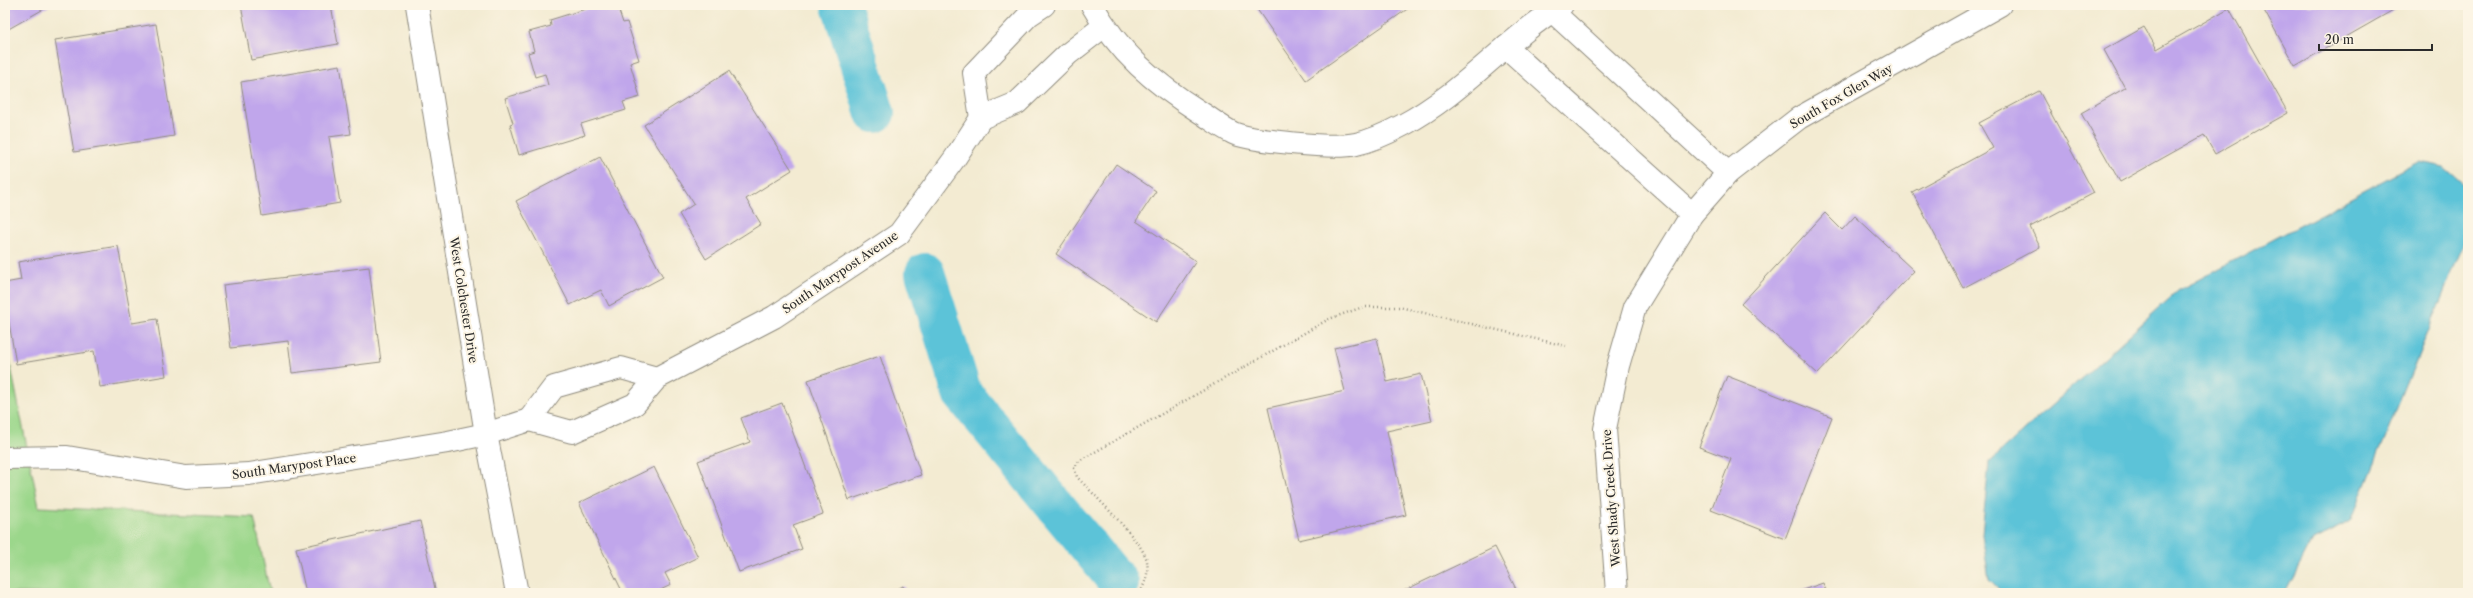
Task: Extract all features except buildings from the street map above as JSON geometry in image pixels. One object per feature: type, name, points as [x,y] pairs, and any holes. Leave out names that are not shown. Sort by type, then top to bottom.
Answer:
[{"type":"street","name":"West Colchester Drive","points":[[417,5],[486,434],[517,593]]},
{"type":"street","points":[[1044,5],[1029,15],[974,73],[981,118],[1016,103],[1068,54],[1104,26]]},
{"type":"street","points":[[1092,5],[1104,26],[1126,54],[1163,88],[1234,133],[1300,145],[1355,145],[1403,125],[1447,97],[1506,47],[1557,8],[1728,173]]},
{"type":"street","name":"South Fox Glen Way","points":[[1728,173],[1799,118],[2000,5]]},
{"type":"street","points":[[1506,47],[1692,214]]},
{"type":"street","name":"South Marypost Avenue","points":[[529,420],[572,432],[635,404],[657,378],[774,317],[899,234],[981,118]]},
{"type":"street","name":"West Shady Creek Drive","points":[[1617,593],[1604,429],[1618,366],[1634,307],[1692,214],[1728,173]]},
{"type":"street","points":[[486,434],[529,420],[554,387],[621,368],[657,378]]},
{"type":"street","name":"South Marypost Place","points":[[5,458],[67,458],[186,477],[249,474],[486,434]]},
{"type":"path","points":[[1140,593],[1147,579],[1147,560],[1139,544],[1077,477],[1074,468],[1079,462],[1329,319],[1363,307],[1399,306],[1566,346]]},
{"type":"green space","points":[[5,338],[39,507],[254,517],[270,593],[5,593]]},
{"type":"water","points":[[2418,162],[2444,167],[2468,188],[2468,233],[2351,521],[2313,540],[2285,593],[2003,593],[1989,579],[1982,534],[1989,462],[2179,290]]},
{"type":"waterway","points":[[841,5],[875,113]]},
{"type":"waterway","points":[[925,273],[962,393],[1119,583]]}]
